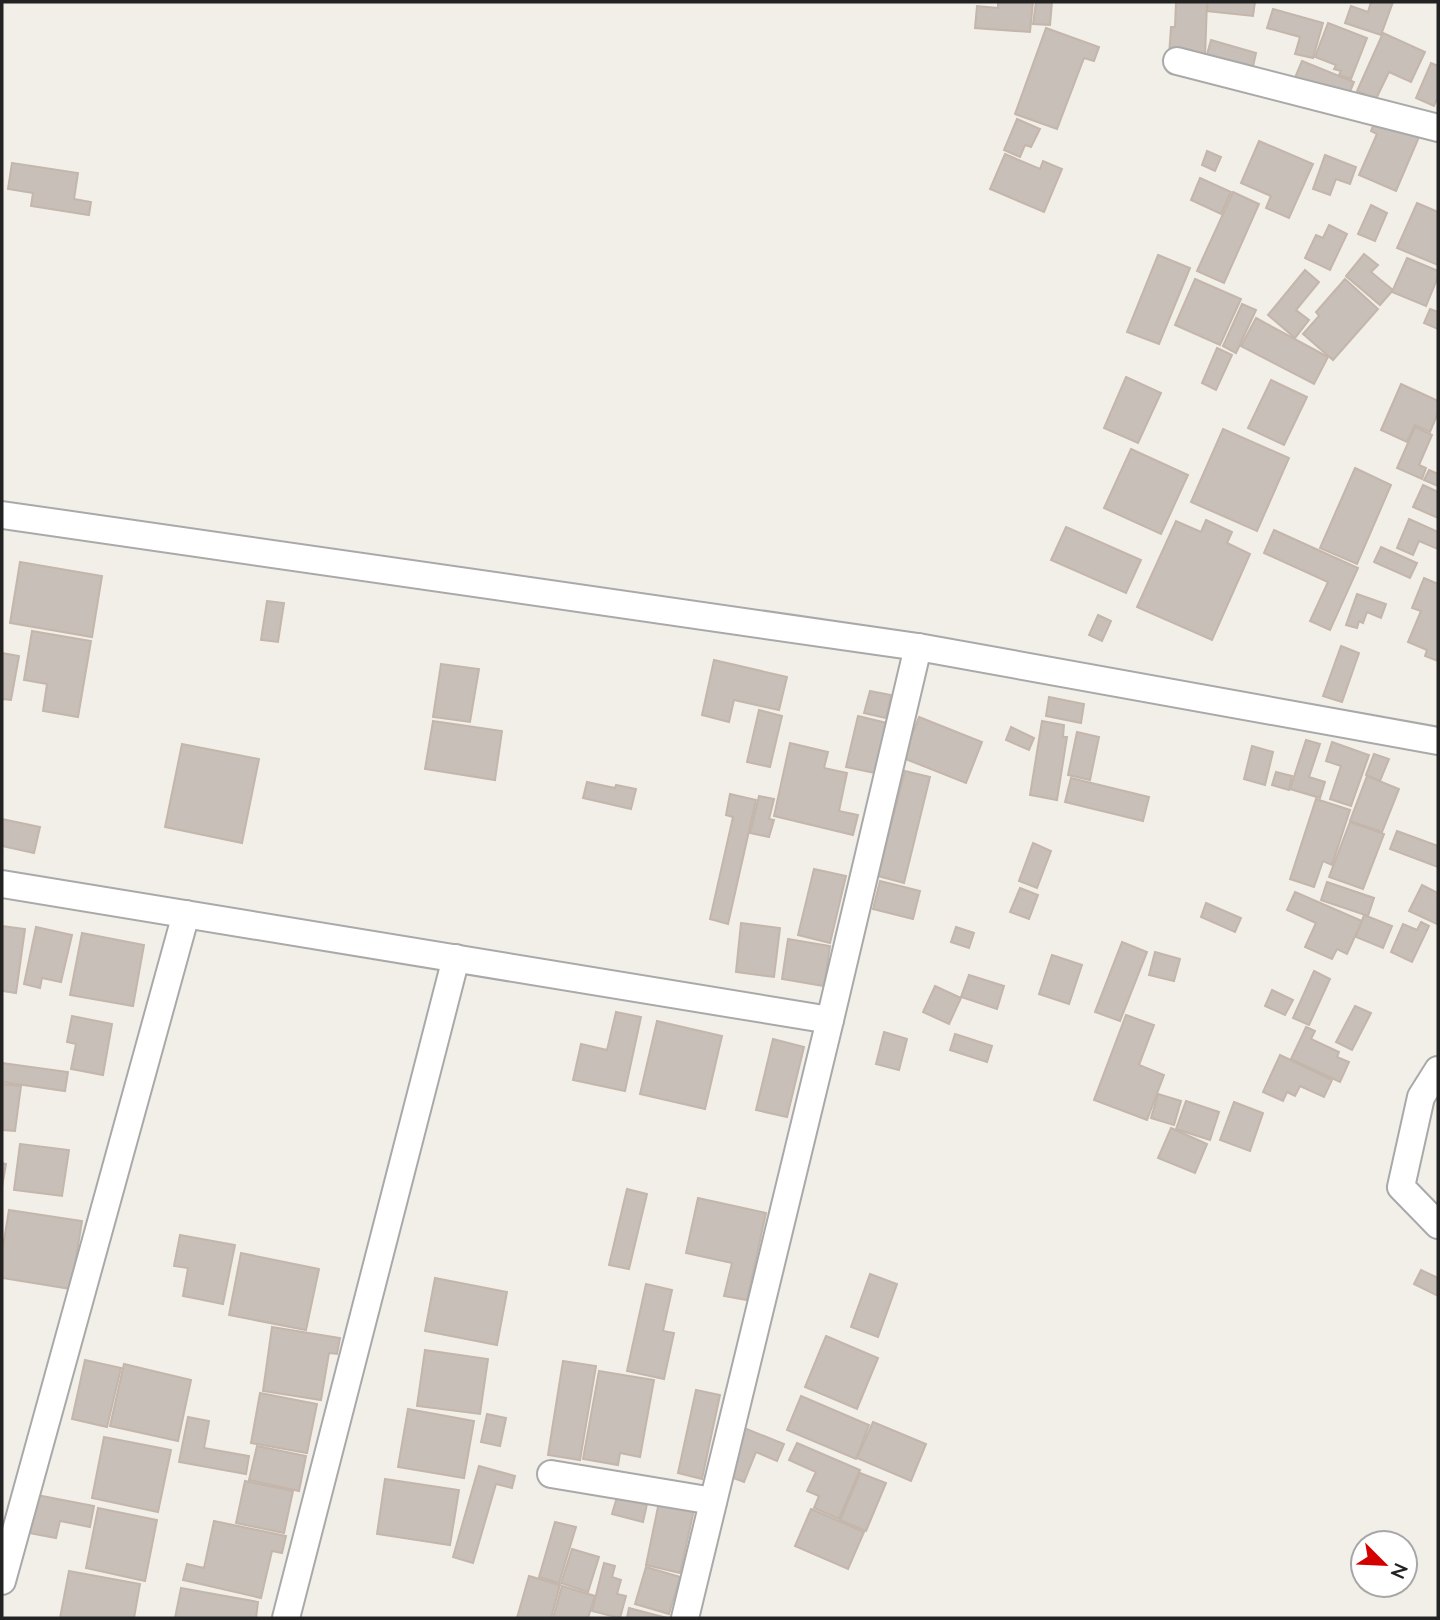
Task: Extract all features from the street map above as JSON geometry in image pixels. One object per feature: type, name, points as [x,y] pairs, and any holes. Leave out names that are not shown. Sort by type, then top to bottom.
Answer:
[{"type":"street","points":[[1177,61],[1438,128]]},
{"type":"street","points":[[2,515],[918,648],[1438,741]]},
{"type":"street","points":[[685,1618],[918,648]]},
{"type":"street","points":[[2,884],[830,1020]]},
{"type":"street","points":[[2,1581],[186,914]]},
{"type":"street","points":[[286,1618],[456,958]]},
{"type":"street","points":[[1438,1070],[1422,1097],[1401,1187],[1438,1225]]},
{"type":"street","points":[[551,1474],[713,1501]]},
{"type":"building","points":[[998,2],[1033,2],[1030,32],[975,28],[977,6],[998,8]]},
{"type":"building","points":[[1036,2],[1052,2],[1050,25],[1033,24]]},
{"type":"building","points":[[1176,2],[1207,2],[1205,58],[1169,56],[1171,27],[1175,27]]},
{"type":"building","points":[[1208,2],[1255,2],[1253,16],[1207,11]]},
{"type":"building","points":[[1371,2],[1393,2],[1381,35],[1345,23],[1351,6],[1368,12]]},
{"type":"building","points":[[1273,9],[1323,23],[1313,58],[1295,54],[1300,37],[1267,28]]},
{"type":"building","points":[[1328,23],[1367,38],[1351,79],[1339,75],[1341,71],[1334,69],[1336,65],[1315,57]]},
{"type":"building","points":[[1046,28],[1099,47],[1094,61],[1084,58],[1057,129],[1015,114]]},
{"type":"building","points":[[1383,33],[1425,52],[1411,82],[1389,72],[1376,99],[1357,91]]},
{"type":"building","points":[[1211,40],[1256,53],[1252,71],[1206,58]]},
{"type":"building","points":[[1302,61],[1354,82],[1346,101],[1294,80]]},
{"type":"building","points":[[1431,63],[1438,66],[1438,97],[1434,106],[1416,98]]},
{"type":"building","points":[[1376,118],[1419,137],[1396,191],[1359,175],[1377,134],[1371,131]]},
{"type":"building","points":[[1017,119],[1040,129],[1031,147],[1025,145],[1020,157],[1004,150]]},
{"type":"building","points":[[1259,141],[1313,164],[1289,218],[1266,208],[1271,196],[1241,183]]},
{"type":"building","points":[[1207,151],[1221,157],[1215,171],[1202,165]]},
{"type":"building","points":[[1005,154],[1040,169],[1043,161],[1062,169],[1044,212],[990,189]]},
{"type":"building","points":[[1325,155],[1356,167],[1350,184],[1336,179],[1330,195],[1313,189]]},
{"type":"building","points":[[12,163],[78,173],[74,199],[91,202],[89,215],[31,206],[33,193],[8,189]]},
{"type":"building","points":[[1200,178],[1231,192],[1221,214],[1191,200]]},
{"type":"building","points":[[1233,192],[1259,204],[1224,283],[1197,271]]},
{"type":"building","points":[[1417,203],[1438,212],[1438,265],[1397,248]]},
{"type":"building","points":[[1371,205],[1387,213],[1375,241],[1358,234]]},
{"type":"building","points":[[1329,225],[1347,234],[1330,270],[1305,258],[1316,235],[1323,238]]},
{"type":"building","points":[[1364,254],[1378,265],[1371,272],[1393,290],[1380,305],[1346,276]]},
{"type":"building","points":[[1158,255],[1190,268],[1159,344],[1127,332]]},
{"type":"building","points":[[1407,258],[1438,271],[1426,306],[1392,292]]},
{"type":"building","points":[[1305,270],[1319,282],[1296,310],[1309,320],[1295,338],[1268,315]]},
{"type":"building","points":[[1195,279],[1241,299],[1220,345],[1175,325]]},
{"type":"building","points":[[1345,279],[1378,309],[1333,360],[1303,334],[1319,316],[1316,312]]},
{"type":"building","points":[[1242,304],[1256,310],[1236,353],[1223,346]]},
{"type":"building","points":[[1430,309],[1438,312],[1438,329],[1424,323]]},
{"type":"building","points":[[1256,318],[1328,357],[1314,384],[1241,346]]},
{"type":"building","points":[[1217,348],[1232,355],[1216,390],[1202,383]]},
{"type":"building","points":[[1126,377],[1161,393],[1138,443],[1104,428]]},
{"type":"building","points":[[1271,380],[1307,397],[1284,445],[1248,428]]},
{"type":"building","points":[[1401,384],[1438,401],[1438,413],[1430,432],[1415,425],[1407,442],[1381,430]]},
{"type":"building","points":[[1415,427],[1432,435],[1419,465],[1426,468],[1422,479],[1397,468]]},
{"type":"building","points":[[1223,429],[1289,458],[1257,531],[1191,502]]},
{"type":"building","points":[[1131,449],[1188,475],[1161,534],[1104,508]]},
{"type":"building","points":[[1355,468],[1391,485],[1357,564],[1320,548]]},
{"type":"building","points":[[1429,470],[1438,474],[1438,486],[1424,480]]},
{"type":"building","points":[[1423,485],[1438,492],[1438,518],[1413,507]]},
{"type":"building","points":[[1409,519],[1438,532],[1438,549],[1419,541],[1413,555],[1397,548]]},
{"type":"building","points":[[1206,520],[1232,532],[1227,543],[1250,554],[1212,640],[1137,607],[1176,521],[1201,532]]},
{"type":"building","points":[[1066,527],[1141,560],[1126,593],[1051,560]]},
{"type":"building","points":[[1274,530],[1358,568],[1330,630],[1310,621],[1328,582],[1264,553]]},
{"type":"building","points":[[1381,547],[1417,563],[1410,578],[1374,562]]},
{"type":"building","points":[[20,562],[102,576],[92,637],[10,623]]},
{"type":"building","points":[[1424,578],[1438,584],[1438,661],[1425,656],[1427,650],[1408,642],[1421,611],[1412,608]]},
{"type":"building","points":[[1357,594],[1386,604],[1381,618],[1367,612],[1363,623],[1359,621],[1357,628],[1346,625]]},
{"type":"building","points":[[267,601],[284,603],[278,642],[261,640]]},
{"type":"building","points":[[1098,615],[1111,621],[1102,641],[1089,635]]},
{"type":"building","points":[[32,631],[91,641],[78,717],[43,711],[47,684],[24,680]]},
{"type":"building","points":[[1341,646],[1359,653],[1342,702],[1323,696]]},
{"type":"building","points":[[2,653],[19,656],[11,700],[2,699]]},
{"type":"building","points":[[714,660],[787,677],[779,710],[734,700],[729,722],[702,715]]},
{"type":"building","points":[[441,664],[479,669],[470,722],[433,717]]},
{"type":"building","points":[[870,691],[891,695],[886,718],[864,713]]},
{"type":"building","points":[[1049,697],[1084,704],[1081,723],[1046,716]]},
{"type":"building","points":[[759,710],[782,716],[770,767],[747,762]]},
{"type":"building","points":[[858,716],[887,723],[875,773],[846,767]]},
{"type":"building","points":[[919,717],[982,742],[966,783],[903,758]]},
{"type":"building","points":[[433,721],[502,731],[495,780],[425,769]]},
{"type":"building","points":[[1042,721],[1064,725],[1063,737],[1067,737],[1057,800],[1030,795]]},
{"type":"building","points":[[1011,727],[1034,738],[1029,750],[1006,740]]},
{"type":"building","points":[[1077,732],[1099,737],[1090,780],[1068,775]]},
{"type":"building","points":[[1306,740],[1320,744],[1309,777],[1325,782],[1320,798],[1290,789]]},
{"type":"building","points":[[1332,742],[1369,755],[1351,806],[1330,799],[1341,766],[1326,761]]},
{"type":"building","points":[[790,743],[828,752],[824,768],[847,773],[839,811],[858,815],[853,835],[774,816]]},
{"type":"building","points":[[182,744],[259,759],[242,843],[165,827]]},
{"type":"building","points":[[1252,746],[1273,752],[1265,785],[1244,779]]},
{"type":"building","points":[[1374,754],[1389,759],[1380,781],[1366,775]]},
{"type":"building","points":[[905,771],[930,777],[904,883],[878,876]]},
{"type":"building","points":[[1276,772],[1292,776],[1289,790],[1272,785]]},
{"type":"building","points":[[1367,776],[1399,789],[1382,832],[1350,821]]},
{"type":"building","points":[[1071,778],[1149,797],[1143,821],[1065,802]]},
{"type":"building","points":[[587,782],[636,789],[631,809],[583,798]]},
{"type":"building","points":[[730,794],[756,800],[728,924],[710,919],[733,817],[726,815]]},
{"type":"building","points":[[759,796],[774,799],[769,819],[774,820],[769,837],[750,833]]},
{"type":"building","points":[[1316,799],[1350,810],[1332,865],[1323,861],[1314,887],[1290,879]]},
{"type":"building","points":[[2,819],[40,827],[34,853],[2,846]]},
{"type":"building","points":[[1350,822],[1384,834],[1363,889],[1329,877]]},
{"type":"building","points":[[1397,831],[1438,846],[1438,867],[1390,849]]},
{"type":"building","points":[[1033,843],[1051,851],[1037,888],[1019,881]]},
{"type":"building","points":[[814,869],[846,876],[830,943],[798,935]]},
{"type":"building","points":[[880,881],[920,891],[913,919],[873,909]]},
{"type":"building","points":[[1327,882],[1374,898],[1368,916],[1321,900]]},
{"type":"building","points":[[1422,885],[1438,893],[1437,924],[1409,911]]},
{"type":"building","points":[[1020,888],[1038,895],[1029,919],[1010,912]]},
{"type":"building","points":[[1295,892],[1362,921],[1347,954],[1337,949],[1332,959],[1305,947],[1316,923],[1287,910]]},
{"type":"building","points":[[1206,903],[1241,918],[1235,932],[1201,917]]},
{"type":"building","points":[[1364,915],[1392,926],[1383,948],[1356,937]]},
{"type":"building","points":[[1421,922],[1429,926],[1412,962],[1391,952],[1403,924],[1417,930]]},
{"type":"building","points":[[741,923],[780,928],[774,977],[736,972]]},
{"type":"building","points":[[2,926],[25,929],[16,993],[2,991]]},
{"type":"building","points":[[36,927],[72,935],[61,982],[42,978],[40,988],[24,984]]},
{"type":"building","points":[[956,927],[974,933],[969,948],[951,942]]},
{"type":"building","points":[[82,933],[144,945],[133,1006],[70,995]]},
{"type":"building","points":[[788,939],[830,946],[824,986],[782,979]]},
{"type":"building","points":[[1122,942],[1147,952],[1120,1021],[1095,1012]]},
{"type":"building","points":[[1155,952],[1180,959],[1174,981],[1149,975]]},
{"type":"building","points":[[1052,955],[1082,965],[1069,1004],[1039,994]]},
{"type":"building","points":[[1314,971],[1330,979],[1309,1025],[1293,1018]]},
{"type":"building","points":[[969,975],[1004,986],[997,1009],[961,997]]},
{"type":"building","points":[[935,986],[961,998],[949,1024],[923,1012]]},
{"type":"building","points":[[1272,990],[1293,1000],[1285,1015],[1265,1006]]},
{"type":"building","points":[[1355,1006],[1371,1013],[1352,1050],[1336,1042]]},
{"type":"building","points":[[616,1012],[641,1017],[625,1091],[573,1080],[581,1044],[607,1050]]},
{"type":"building","points":[[1126,1015],[1154,1025],[1139,1065],[1164,1075],[1147,1120],[1094,1100]]},
{"type":"building","points":[[72,1016],[112,1024],[103,1075],[71,1069],[76,1044],[67,1042]]},
{"type":"building","points":[[657,1021],[722,1036],[705,1109],[640,1094]]},
{"type":"building","points":[[1306,1027],[1315,1031],[1311,1039],[1339,1052],[1337,1057],[1349,1062],[1340,1082],[1291,1059]]},
{"type":"building","points":[[884,1032],[907,1039],[899,1070],[876,1064]]},
{"type":"building","points":[[955,1034],[992,1046],[987,1062],[950,1050]]},
{"type":"building","points":[[773,1039],[804,1047],[787,1117],[756,1110]]},
{"type":"building","points":[[1280,1055],[1332,1080],[1324,1097],[1300,1086],[1295,1096],[1287,1092],[1283,1101],[1263,1092]]},
{"type":"building","points":[[2,1063],[68,1072],[65,1091],[2,1082]]},
{"type":"building","points":[[2,1084],[21,1086],[15,1131],[2,1130]]},
{"type":"building","points":[[1158,1094],[1181,1101],[1174,1125],[1151,1118]]},
{"type":"building","points":[[1186,1101],[1219,1112],[1210,1140],[1176,1129]]},
{"type":"building","points":[[1234,1102],[1263,1113],[1250,1151],[1220,1140]]},
{"type":"building","points":[[1171,1128],[1207,1144],[1195,1173],[1158,1158]]},
{"type":"building","points":[[20,1144],[69,1150],[62,1196],[14,1190]]},
{"type":"building","points":[[2,1163],[6,1164],[2,1187]]},
{"type":"building","points":[[627,1189],[647,1194],[629,1269],[609,1265]]},
{"type":"building","points":[[698,1198],[766,1213],[747,1300],[724,1296],[732,1263],[686,1253]]},
{"type":"building","points":[[9,1210],[82,1221],[71,1289],[2,1278],[2,1252]]},
{"type":"building","points":[[180,1235],[235,1245],[223,1304],[183,1296],[188,1268],[174,1266]]},
{"type":"building","points":[[241,1253],[319,1269],[306,1330],[229,1315]]},
{"type":"building","points":[[1421,1270],[1438,1278],[1438,1296],[1414,1284]]},
{"type":"building","points":[[870,1274],[897,1284],[878,1337],[851,1327]]},
{"type":"building","points":[[435,1278],[507,1292],[497,1345],[425,1331]]},
{"type":"building","points":[[646,1284],[672,1290],[663,1331],[674,1333],[664,1379],[627,1371]]},
{"type":"building","points":[[272,1327],[340,1338],[337,1354],[329,1353],[321,1400],[263,1391]]},
{"type":"building","points":[[826,1336],[878,1358],[857,1409],[805,1387]]},
{"type":"building","points":[[425,1350],[488,1359],[480,1414],[417,1406]]},
{"type":"building","points":[[85,1360],[121,1368],[107,1427],[72,1419]]},
{"type":"building","points":[[563,1361],[596,1366],[580,1460],[548,1455]]},
{"type":"building","points":[[124,1364],[191,1380],[178,1441],[110,1426]]},
{"type":"building","points":[[599,1371],[654,1380],[640,1457],[620,1453],[618,1465],[583,1459]]},
{"type":"building","points":[[696,1390],[720,1395],[702,1479],[678,1473]]},
{"type":"building","points":[[260,1393],[317,1404],[307,1453],[251,1443]]},
{"type":"building","points":[[801,1396],[869,1425],[856,1459],[787,1430]]},
{"type":"building","points":[[408,1409],[474,1421],[464,1478],[398,1467]]},
{"type":"building","points":[[487,1414],[506,1418],[500,1446],[481,1442]]},
{"type":"building","points":[[188,1417],[209,1421],[204,1448],[249,1456],[246,1474],[179,1462]]},
{"type":"building","points":[[873,1422],[926,1444],[911,1481],[857,1458]]},
{"type":"building","points":[[744,1428],[784,1444],[777,1461],[756,1452],[744,1482],[725,1475]]},
{"type":"building","points":[[104,1437],[171,1450],[158,1512],[92,1498]]},
{"type":"building","points":[[797,1443],[860,1470],[839,1519],[814,1508],[819,1496],[807,1491],[816,1472],[789,1460]]},
{"type":"building","points":[[257,1446],[306,1456],[299,1491],[249,1480]]},
{"type":"building","points":[[479,1466],[515,1476],[512,1488],[496,1484],[473,1563],[453,1557]]},
{"type":"building","points":[[860,1473],[886,1483],[866,1531],[840,1520]]},
{"type":"building","points":[[385,1479],[459,1490],[450,1545],[377,1534]]},
{"type":"building","points":[[245,1481],[293,1491],[284,1533],[236,1523]]},
{"type":"building","points":[[37,1495],[94,1506],[90,1527],[60,1521],[56,1538],[29,1533]]},
{"type":"building","points":[[617,1497],[647,1504],[643,1522],[612,1514]]},
{"type":"building","points":[[659,1502],[694,1510],[680,1573],[646,1565]]},
{"type":"building","points":[[98,1508],[157,1520],[145,1581],[86,1568]]},
{"type":"building","points":[[811,1509],[864,1532],[848,1569],[795,1546]]},
{"type":"building","points":[[214,1521],[286,1536],[282,1553],[272,1551],[261,1598],[183,1580],[187,1564],[204,1568]]},
{"type":"building","points":[[555,1522],[576,1527],[559,1583],[539,1577]]},
{"type":"building","points":[[572,1549],[599,1557],[588,1592],[561,1583]]},
{"type":"building","points":[[604,1563],[615,1566],[612,1577],[621,1580],[617,1594],[626,1596],[620,1618],[592,1611]]},
{"type":"building","points":[[646,1567],[680,1577],[669,1614],[635,1604]]},
{"type":"building","points":[[69,1571],[140,1584],[134,1618],[60,1618]]},
{"type":"building","points":[[529,1576],[560,1585],[551,1618],[517,1618]]},
{"type":"building","points":[[562,1586],[595,1596],[588,1618],[553,1618]]},
{"type":"building","points":[[181,1588],[258,1602],[256,1618],[175,1618]]},
{"type":"building","points":[[629,1608],[667,1618],[627,1618]]}]
